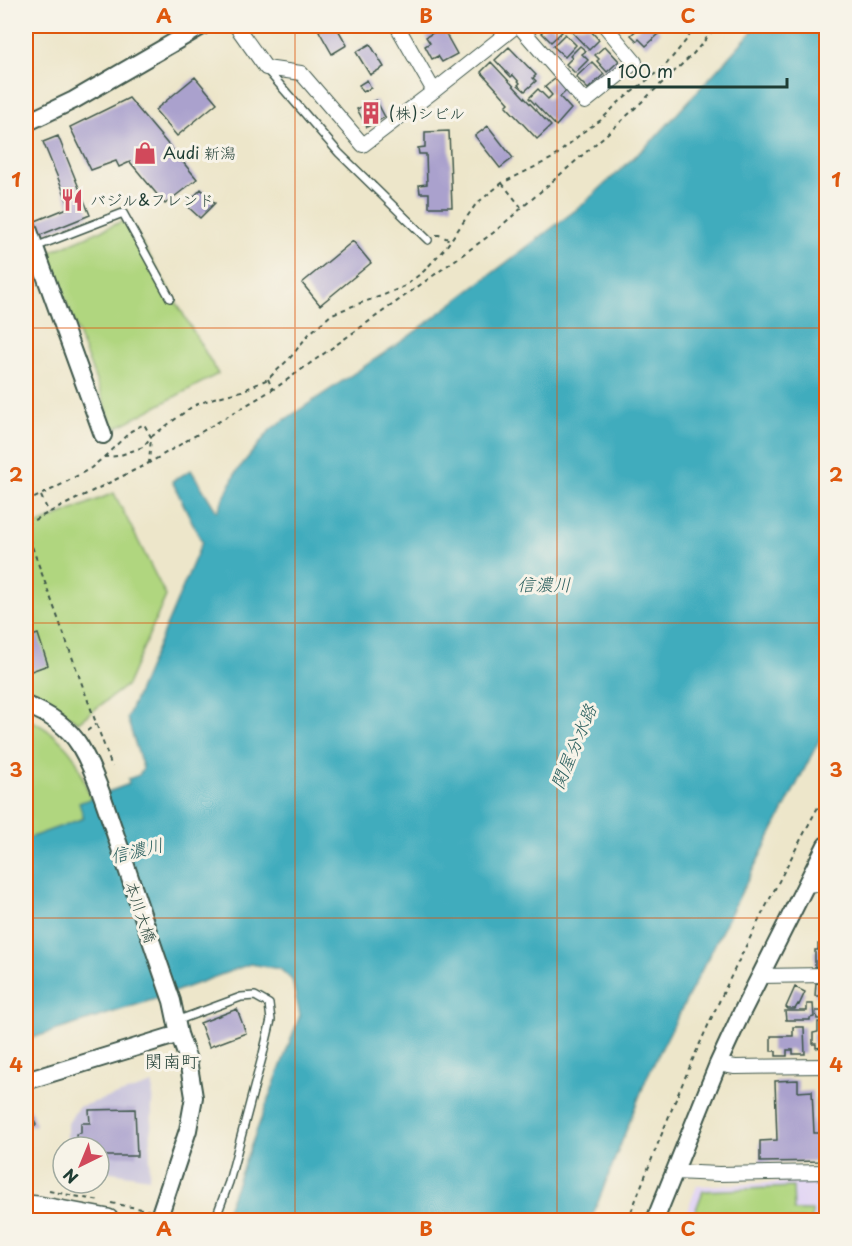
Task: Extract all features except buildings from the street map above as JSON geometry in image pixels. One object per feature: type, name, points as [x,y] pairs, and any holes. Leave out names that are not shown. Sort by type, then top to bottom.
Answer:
[{"type":"main road","points":[[26,1206],[108,1221]]},
{"type":"street","points":[[26,123],[74,100],[202,26]]},
{"type":"street","points":[[236,26],[266,68],[301,73],[363,145],[517,26],[585,102],[635,62],[605,26]]},
{"type":"street","points":[[397,26],[434,91]]},
{"type":"street","points":[[26,223],[103,435]]},
{"type":"street","name":"本川大橋","points":[[26,705],[55,719],[69,732],[79,745],[100,789],[172,1001],[177,1027],[188,1060],[194,1097],[188,1130],[153,1215]]},
{"type":"street","points":[[655,1221],[718,1064],[826,845]]},
{"type":"street","points":[[806,885],[826,883]]},
{"type":"street","points":[[760,976],[826,975]]},
{"type":"street","points":[[26,1081],[177,1027]]},
{"type":"street","points":[[718,1064],[735,1067],[826,1066]]},
{"type":"street","points":[[674,1172],[719,1174],[826,1172]]},
{"type":"lane","points":[[266,68],[339,153],[428,240]]},
{"type":"lane","points":[[35,247],[123,213],[170,298]]},
{"type":"lane","points":[[177,1027],[241,997],[255,996],[269,1004],[271,1020],[263,1053],[229,1182],[215,1221]]},
{"type":"path","points":[[104,457],[118,456],[142,447],[151,437],[193,406],[242,391],[268,379],[290,358],[309,334],[332,314],[384,296],[405,286],[424,272],[476,204],[502,183],[553,158],[601,120],[618,103],[666,66],[688,38],[694,26]]},
{"type":"path","points":[[26,524],[149,463],[273,390],[493,233],[616,126],[693,54],[717,26]]},
{"type":"path","points":[[502,183],[522,208]]},
{"type":"path","points":[[428,240],[432,236],[439,235],[450,240]]},
{"type":"path","points":[[268,379],[273,390]]},
{"type":"path","points":[[26,502],[57,488],[91,468],[131,432],[144,424],[151,437],[149,463]]},
{"type":"path","points":[[40,495],[49,513]]},
{"type":"path","points":[[26,530],[112,767]]},
{"type":"path","points":[[628,1221],[692,1062],[735,969],[826,792]]},
{"type":"path","points":[[153,1215],[175,1221]]},
{"type":"shaded area","points":[[153,1084],[149,1178],[111,1172],[111,1135],[67,1135],[67,1125],[78,1107]]},
{"type":"shaded area","points":[[826,1181],[826,1220],[683,1220],[697,1186]]},
{"type":"green space","points":[[128,219],[218,374],[114,429],[48,253]]},
{"type":"green space","points":[[114,493],[166,596],[127,685],[78,722],[26,690],[26,529]]},
{"type":"green space","points":[[26,719],[48,730],[68,749],[77,762],[91,799],[80,803],[84,818],[26,839]]},
{"type":"green space","points":[[793,1187],[794,1211],[812,1211],[812,1220],[692,1220],[703,1191]]},
{"type":"water","name":"信濃川","points":[[757,26],[826,26],[826,727],[647,1077],[591,1220],[223,1220],[300,1015],[292,980],[280,969],[250,964],[155,999],[26,1040],[26,839],[84,818],[79,803],[129,784],[128,779],[139,775],[143,768],[127,718],[202,542],[172,481],[191,470],[217,512],[236,472],[271,429],[408,337],[581,206],[655,138]]},
{"type":"water","points":[[826,1099],[826,1128],[817,1128],[817,1100]]},
{"type":"place","name":"(株)シビル","points":[[371,113]]},
{"type":"place","name":"Audi 新潟","points":[[145,153]]},
{"type":"place","name":"バジル&フレンド","points":[[72,200]]},
{"type":"district","name":"関南町","points":[[172,1062]]},
{"type":"water label","name":"関屋分水路","points":[[574,747]]}]
